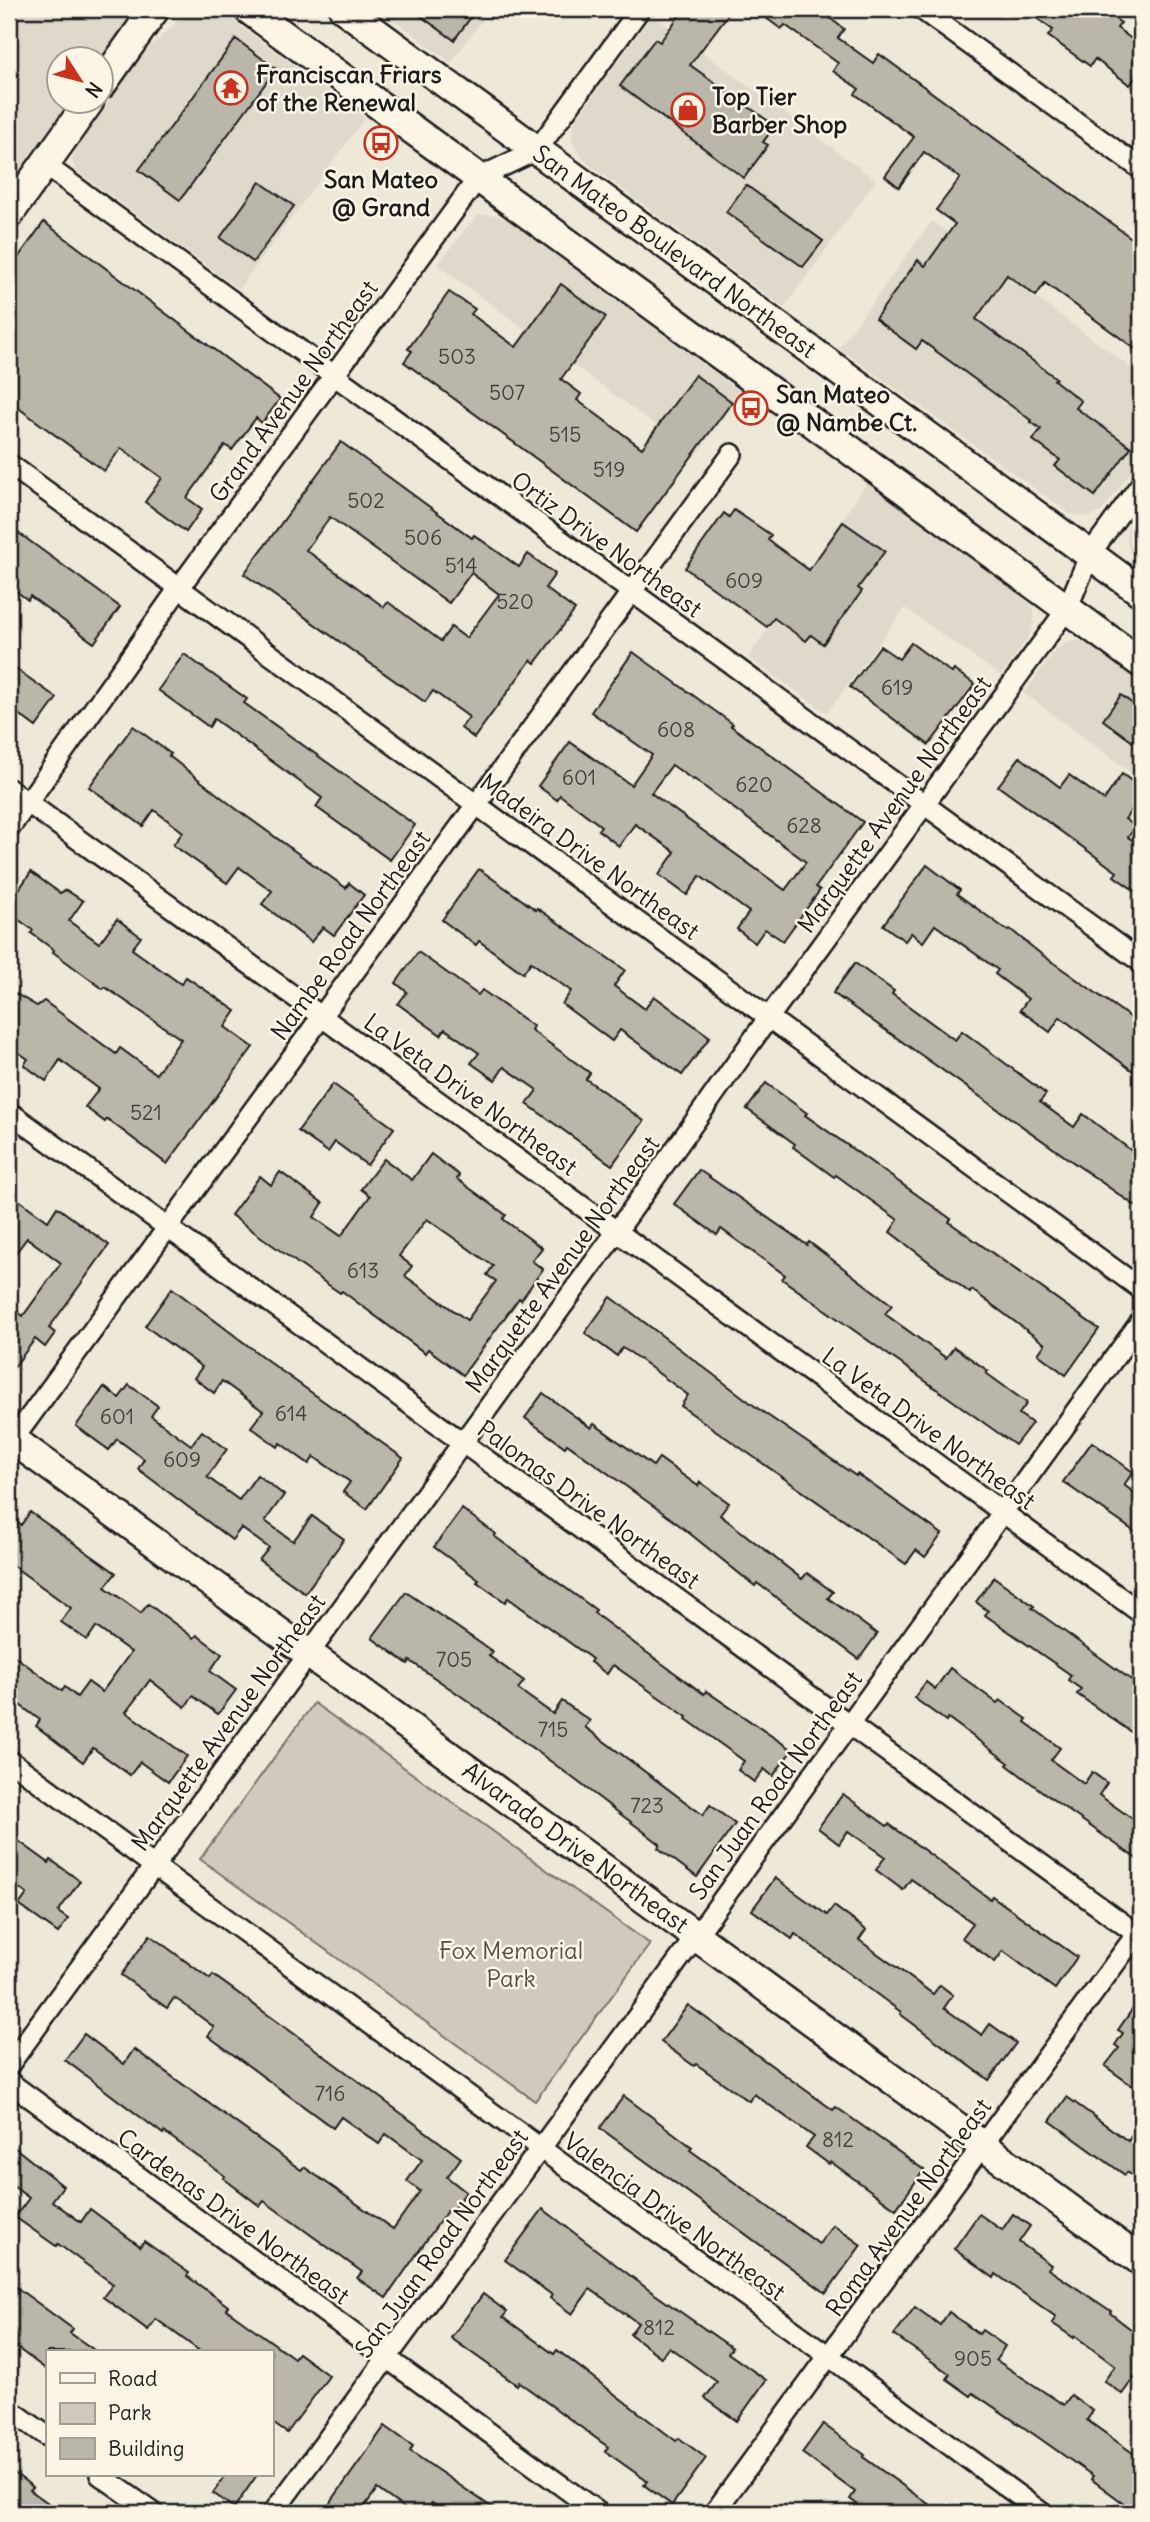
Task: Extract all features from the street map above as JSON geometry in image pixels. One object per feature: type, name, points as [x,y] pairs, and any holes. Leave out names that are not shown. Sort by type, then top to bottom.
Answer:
[{"type":"main road","points":[[116,64],[155,9]]},
{"type":"main road","points":[[248,9],[1141,663]]},
{"type":"main road","name":"San Mateo Boulevard Northeast","points":[[344,9],[1141,592]]},
{"type":"main road","points":[[9,214],[79,116]]},
{"type":"main road","name":"Alvarado Drive Northeast","points":[[10,1441],[309,1653],[1141,2261]]},
{"type":"street","name":"Grand Avenue Northeast","points":[[9,829],[179,589],[478,178],[537,150],[640,9]]},
{"type":"street","points":[[921,9],[1141,169]]},
{"type":"street","name":"Ortiz Drive Northeast","points":[[45,165],[1141,962]]},
{"type":"street","name":"Nambe Road Northeast","points":[[10,1441],[732,454]]},
{"type":"street","name":"Madeira Drive Northeast","points":[[9,464],[1141,1289]]},
{"type":"street","name":"Marquette Avenue Northeast","points":[[9,2065],[618,1231],[769,1017],[1067,609],[1090,554],[1141,484]]},
{"type":"street","name":"La Veta Drive Northeast","points":[[9,789],[1141,1613]]},
{"type":"street","name":"Palomas Drive Northeast","points":[[9,1112],[1140,1933]]},
{"type":"street","name":"San Juan Road Northeast","points":[[273,2513],[697,1936],[1141,1321]]},
{"type":"street","name":"Valencia Drive Northeast","points":[[9,1760],[1042,2513]]},
{"type":"street","name":"Roma Avenue Northeast","points":[[714,2513],[1140,1933]]},
{"type":"street","name":"Cardenas Drive Northeast","points":[[9,2082],[599,2513]]},
{"type":"street","points":[[9,2409],[46,2436]]},
{"type":"street","points":[[101,2476],[154,2513]]},
{"type":"shaded area","points":[[9,9],[133,9],[113,46],[46,46],[46,116],[62,116],[9,188]]},
{"type":"shaded area","points":[[191,9],[211,9],[224,14],[365,118],[239,289],[77,171],[72,160],[75,149],[98,116],[116,116],[116,90],[140,56]]},
{"type":"shaded area","points":[[380,9],[490,9],[451,63]]},
{"type":"shaded area","points":[[652,15],[876,180],[784,308],[587,163],[571,138],[574,123]]},
{"type":"shaded area","points":[[479,215],[495,215],[509,220],[742,393],[696,455],[438,265]]},
{"type":"shaded area","points":[[932,221],[1141,375],[1141,458],[1101,512],[1088,517],[1070,514],[839,348]]},
{"type":"shaded area","points":[[868,482],[1016,590],[1034,609],[1034,623],[1029,636],[1001,676],[905,608],[827,713],[748,657],[825,550],[823,547]]},
{"type":"shaded area","points":[[1141,509],[1141,567],[1129,551],[1126,533]]},
{"type":"shaded area","points":[[1081,641],[1100,650],[1141,680],[1141,780],[1024,693],[1055,651],[1067,642]]},
{"type":"green space","name":"Fox Memorial Park","points":[[314,1703],[650,1944],[535,2101],[200,1859]]},
{"type":"building","points":[[411,9],[477,9],[454,40]]},
{"type":"building","points":[[684,9],[732,9],[690,65],[775,126],[763,142],[768,145],[744,178],[620,86],[655,39],[660,42]]},
{"type":"building","points":[[754,9],[818,9],[844,29],[838,38],[873,63],[879,54],[1141,245],[1141,353],[1045,283],[1036,296],[1007,275],[976,319],[1056,378],[1054,380],[1081,401],[1076,408],[1131,447],[1095,496],[1055,466],[1060,460],[1033,440],[1041,429],[1032,421],[922,341],[916,349],[875,319],[918,260],[925,266],[955,224],[936,210],[960,178],[924,152],[899,187],[885,176],[914,137],[855,94],[859,89],[833,71],[838,63],[785,25],[781,29]]},
{"type":"building","points":[[1024,9],[1101,9],[1121,23],[1117,28],[1141,46],[1141,70],[1130,85],[1095,59],[1090,66],[1048,36],[1053,30]]},
{"type":"building","points":[[236,39],[276,69],[180,200],[139,170]]},
{"type":"building","points":[[260,182],[294,206],[253,262],[220,238]]},
{"type":"building","points":[[746,185],[823,241],[803,267],[726,212]]},
{"type":"building","points":[[44,222],[280,399],[262,423],[256,418],[232,450],[225,445],[187,498],[202,509],[186,532],[145,502],[162,478],[121,448],[104,471],[9,401],[9,270]]},
{"type":"building","points":[[561,284],[606,317],[561,379],[581,394],[577,400],[642,448],[695,375],[732,402],[636,532],[404,362],[412,351],[408,349],[449,292],[475,309],[471,314],[516,347]]},
{"type":"building","points":[[341,442],[472,538],[474,535],[519,567],[528,554],[555,574],[545,588],[575,610],[535,663],[531,660],[474,738],[461,728],[469,717],[433,691],[425,702],[244,574]],"holes":[[[330,517],[449,603],[471,573],[499,594],[466,638],[451,627],[441,641],[388,602],[384,607],[306,550]]]},
{"type":"building","points":[[734,510],[771,535],[768,540],[809,570],[843,522],[885,551],[858,588],[862,591],[823,644],[811,635],[806,641],[774,618],[767,627],[685,568],[724,513],[729,517]]},
{"type":"building","points":[[9,526],[120,607],[94,643],[30,596],[28,600],[9,586]]},
{"type":"building","points":[[911,643],[952,673],[954,670],[975,684],[929,745],[850,687],[880,646],[899,659]]},
{"type":"building","points":[[633,652],[863,822],[816,887],[820,890],[783,941],[765,929],[755,943],[737,929],[749,912],[700,876],[687,895],[659,875],[675,852],[635,824],[619,846],[598,830],[601,826],[560,795],[557,800],[538,786],[570,742],[631,785],[652,755],[591,712]],"holes":[[[672,765],[806,862],[785,890],[651,793]]]},
{"type":"building","points":[[184,654],[247,699],[244,703],[415,825],[390,860],[316,807],[322,798],[214,719],[209,727],[158,690]]},
{"type":"building","points":[[9,664],[57,698],[36,727],[9,707]]},
{"type":"building","points":[[1121,695],[1141,710],[1141,748],[1103,720]]},
{"type":"building","points":[[133,726],[235,808],[346,888],[349,883],[364,895],[334,935],[323,927],[311,942],[262,904],[272,891],[239,867],[227,883],[173,845],[183,832],[154,810],[143,826],[89,787]]},
{"type":"building","points":[[1020,757],[1060,787],[1069,775],[1104,800],[1122,774],[1141,788],[1141,797],[1125,819],[1136,827],[1128,837],[1141,846],[1141,895],[1114,876],[1117,872],[998,786]]},
{"type":"building","points":[[927,865],[960,890],[957,894],[1008,931],[1010,929],[1141,1025],[1141,1060],[1133,1071],[1060,1017],[1050,1032],[1020,1010],[1028,999],[995,974],[998,970],[935,925],[923,942],[911,933],[905,941],[883,925]]},
{"type":"building","points":[[479,869],[625,970],[614,986],[645,1009],[654,996],[710,1037],[682,1075],[620,1030],[612,1041],[562,1004],[571,991],[531,962],[523,973],[479,941],[476,945],[442,920]]},
{"type":"building","points":[[31,872],[60,893],[66,890],[83,901],[69,921],[99,943],[117,919],[141,937],[132,949],[181,984],[186,977],[236,1011],[225,1027],[253,1047],[167,1164],[107,1119],[105,1122],[85,1107],[99,1089],[60,1060],[46,1081],[24,1065],[28,1059],[9,1046],[9,990],[37,1006],[44,1001],[116,1054],[120,1048],[156,1074],[181,1039],[105,987],[103,989],[53,952],[54,950],[31,933],[33,930],[9,913],[9,904]]},
{"type":"building","points":[[418,952],[478,995],[482,990],[533,1026],[531,1030],[590,1073],[586,1079],[644,1121],[612,1165],[527,1104],[537,1090],[504,1067],[495,1080],[471,1063],[479,1053],[445,1029],[441,1035],[398,1004],[407,992],[396,983]]},
{"type":"building","points":[[855,963],[955,1040],[962,1031],[993,1054],[1046,1094],[1040,1102],[1074,1127],[1083,1114],[1141,1158],[1141,1210],[833,993]]},
{"type":"building","points":[[766,1083],[807,1113],[805,1115],[951,1219],[949,1222],[1099,1329],[1066,1375],[1038,1354],[1045,1344],[972,1290],[970,1293],[890,1232],[898,1220],[793,1147],[795,1144],[747,1109]]},
{"type":"building","points":[[333,1084],[394,1128],[367,1165],[335,1142],[328,1152],[298,1131]]},
{"type":"building","points":[[431,1154],[459,1175],[457,1179],[506,1215],[503,1219],[542,1248],[532,1261],[543,1269],[463,1375],[428,1349],[425,1353],[342,1291],[340,1293],[231,1215],[260,1176],[271,1185],[280,1172],[323,1203],[314,1217],[341,1236],[370,1196],[361,1189],[384,1159],[412,1180]],"holes":[[[427,1219],[493,1266],[487,1275],[496,1281],[467,1320],[405,1276],[412,1266],[399,1256]]]},
{"type":"building","points":[[699,1170],[807,1245],[809,1242],[892,1305],[885,1314],[946,1358],[954,1347],[1027,1403],[1019,1414],[1032,1423],[1015,1445],[782,1279],[785,1275],[721,1229],[717,1235],[674,1204]]},
{"type":"building","points":[[9,1193],[48,1221],[57,1207],[109,1245],[49,1328],[55,1333],[45,1347],[35,1339],[9,1374],[9,1305],[23,1316],[61,1263],[27,1238],[9,1262]]},
{"type":"building","points":[[172,1288],[403,1458],[367,1509],[343,1492],[350,1482],[314,1457],[309,1464],[280,1443],[278,1447],[251,1427],[263,1411],[222,1381],[214,1393],[194,1378],[202,1367],[145,1326]]},
{"type":"building","points":[[611,1297],[760,1410],[942,1534],[925,1557],[916,1550],[906,1564],[681,1406],[688,1395],[631,1353],[622,1348],[617,1356],[585,1333]]},
{"type":"building","points":[[129,1385],[158,1406],[151,1416],[191,1445],[202,1431],[227,1449],[207,1477],[239,1500],[257,1475],[284,1495],[265,1521],[293,1541],[312,1516],[344,1539],[305,1593],[259,1560],[269,1548],[241,1528],[232,1540],[138,1469],[144,1459],[117,1439],[109,1450],[76,1426],[104,1387],[119,1398]]},
{"type":"building","points":[[543,1393],[591,1428],[594,1424],[653,1466],[659,1458],[698,1486],[700,1482],[729,1503],[720,1515],[802,1579],[807,1573],[833,1592],[828,1598],[877,1634],[859,1659],[757,1583],[755,1586],[673,1520],[567,1444],[565,1447],[525,1418]]},
{"type":"building","points":[[1092,1442],[1133,1472],[1124,1485],[1141,1498],[1141,1536],[1063,1482]]},
{"type":"building","points":[[462,1509],[496,1534],[494,1536],[596,1610],[594,1613],[642,1649],[704,1694],[706,1691],[792,1750],[773,1776],[764,1769],[754,1782],[738,1770],[744,1761],[686,1719],[687,1717],[613,1665],[607,1674],[590,1662],[592,1659],[508,1598],[505,1602],[434,1547]]},
{"type":"building","points":[[30,1512],[116,1573],[105,1587],[141,1613],[148,1604],[194,1638],[197,1635],[222,1654],[210,1671],[236,1690],[218,1714],[193,1696],[185,1707],[150,1680],[126,1712],[187,1756],[168,1782],[140,1762],[130,1775],[93,1748],[83,1762],[36,1726],[40,1720],[9,1697],[9,1652],[62,1691],[65,1687],[77,1697],[88,1682],[102,1692],[131,1652],[96,1627],[87,1640],[61,1622],[71,1608],[9,1563],[9,1516],[21,1525]]},
{"type":"building","points":[[994,1577],[1141,1687],[1141,1739],[1077,1694],[1081,1689],[1068,1680],[1071,1675],[985,1615],[988,1611],[976,1602]]},
{"type":"building","points":[[406,1592],[493,1652],[489,1656],[524,1681],[518,1689],[553,1714],[562,1701],[590,1721],[585,1727],[703,1815],[710,1805],[735,1824],[697,1877],[658,1848],[660,1844],[557,1766],[461,1696],[410,1661],[408,1664],[372,1638]]},
{"type":"building","points":[[950,1668],[997,1703],[1000,1700],[1027,1719],[1025,1722],[1060,1748],[1051,1760],[1084,1784],[1092,1772],[1107,1783],[1099,1795],[1141,1825],[1141,1862],[1055,1801],[948,1718],[946,1721],[914,1698],[926,1682],[935,1689]]},
{"type":"building","points":[[843,1794],[887,1826],[889,1824],[990,1899],[992,1896],[1077,1957],[1055,1989],[1003,1951],[995,1962],[962,1938],[973,1923],[911,1879],[903,1890],[876,1870],[885,1857],[848,1831],[839,1844],[818,1828]]},
{"type":"building","points":[[9,1834],[49,1863],[51,1860],[80,1881],[58,1912],[68,1919],[58,1933],[19,1905],[27,1894],[9,1881]]},
{"type":"building","points":[[775,1878],[827,1915],[834,1906],[866,1930],[859,1940],[933,1994],[940,1985],[953,1995],[944,2008],[982,2035],[990,2024],[1016,2043],[989,2080],[795,1934],[792,1939],[752,1910]]},
{"type":"building","points":[[150,1935],[210,1979],[213,1975],[461,2158],[447,2177],[466,2192],[450,2213],[447,2211],[386,2298],[357,2278],[362,2272],[264,2201],[260,2206],[223,2178],[225,2176],[164,2132],[163,2134],[65,2060],[84,2034],[124,2064],[134,2049],[301,2170],[304,2167],[393,2229],[420,2191],[407,2181],[422,2160],[386,2134],[379,2144],[341,2117],[333,2128],[208,2036],[214,2027],[182,2003],[174,1998],[167,2008],[121,1975]]},
{"type":"building","points":[[1141,1997],[1141,2077],[1134,2087],[1105,2066],[1119,2048],[1115,2045],[1123,2033],[1118,2030]]},
{"type":"building","points":[[688,2005],[833,2110],[836,2107],[924,2170],[896,2209],[806,2147],[814,2137],[754,2094],[749,2101],[661,2042]]},
{"type":"building","points":[[624,2096],[692,2147],[690,2150],[819,2244],[833,2225],[861,2245],[826,2293],[600,2128]]},
{"type":"building","points":[[1067,2097],[1128,2141],[1141,2122],[1141,2182],[1127,2172],[1125,2175],[1050,2121]]},
{"type":"building","points":[[9,2143],[63,2186],[52,2201],[81,2222],[90,2209],[140,2246],[144,2241],[189,2273],[187,2276],[228,2306],[226,2309],[294,2358],[298,2353],[329,2376],[287,2433],[273,2423],[273,2350],[198,2350],[156,2319],[148,2330],[103,2297],[113,2284],[15,2217],[29,2198],[9,2183]]},
{"type":"building","points":[[543,2209],[649,2290],[732,2348],[728,2353],[766,2380],[737,2421],[705,2398],[717,2382],[669,2347],[661,2357],[630,2334],[638,2323],[590,2289],[572,2314],[550,2298],[552,2295],[505,2260]]},
{"type":"building","points":[[979,2214],[1002,2230],[1013,2214],[1030,2226],[1019,2242],[1051,2265],[1048,2269],[1111,2311],[1110,2313],[1141,2337],[1141,2383],[1134,2378],[1122,2394],[1104,2381],[1115,2366],[1075,2336],[1074,2338],[1052,2323],[1056,2317],[996,2274],[994,2278],[954,2249]]},
{"type":"building","points":[[9,2282],[73,2329],[70,2333],[94,2350],[46,2350],[46,2369],[9,2342]]},
{"type":"building","points":[[483,2294],[507,2312],[503,2317],[554,2354],[557,2350],[676,2441],[679,2438],[706,2458],[672,2505],[644,2485],[647,2481],[605,2451],[608,2447],[519,2382],[517,2385],[451,2338]]},
{"type":"building","points":[[915,2307],[940,2325],[949,2312],[979,2334],[982,2330],[1005,2346],[996,2360],[1064,2405],[1071,2395],[1093,2411],[1087,2420],[1141,2459],[1141,2513],[1137,2513],[1091,2479],[1093,2476],[1032,2433],[973,2393],[971,2396],[947,2379],[950,2374],[894,2335]]},
{"type":"building","points":[[823,2424],[865,2455],[863,2457],[941,2513],[869,2513],[850,2499],[855,2492],[802,2453]]},
{"type":"building","points":[[385,2426],[413,2446],[410,2451],[500,2513],[445,2513],[432,2503],[424,2513],[411,2513],[377,2489],[360,2513],[323,2513]]},
{"type":"building","points":[[9,2469],[33,2487],[30,2490],[62,2513],[9,2513]]},
{"type":"building","points":[[225,2476],[256,2476],[234,2508],[213,2493]]},
{"type":"place","name":"Franciscan Friars of the Renewal","points":[[231,88]]},
{"type":"place","name":"Top Tier Barber Shop","points":[[688,110]]},
{"type":"place","name":"San Mateo @ Grand","points":[[381,143]]},
{"type":"place","name":"San Mateo @ Nambe Ct.","points":[[751,408]]}]
